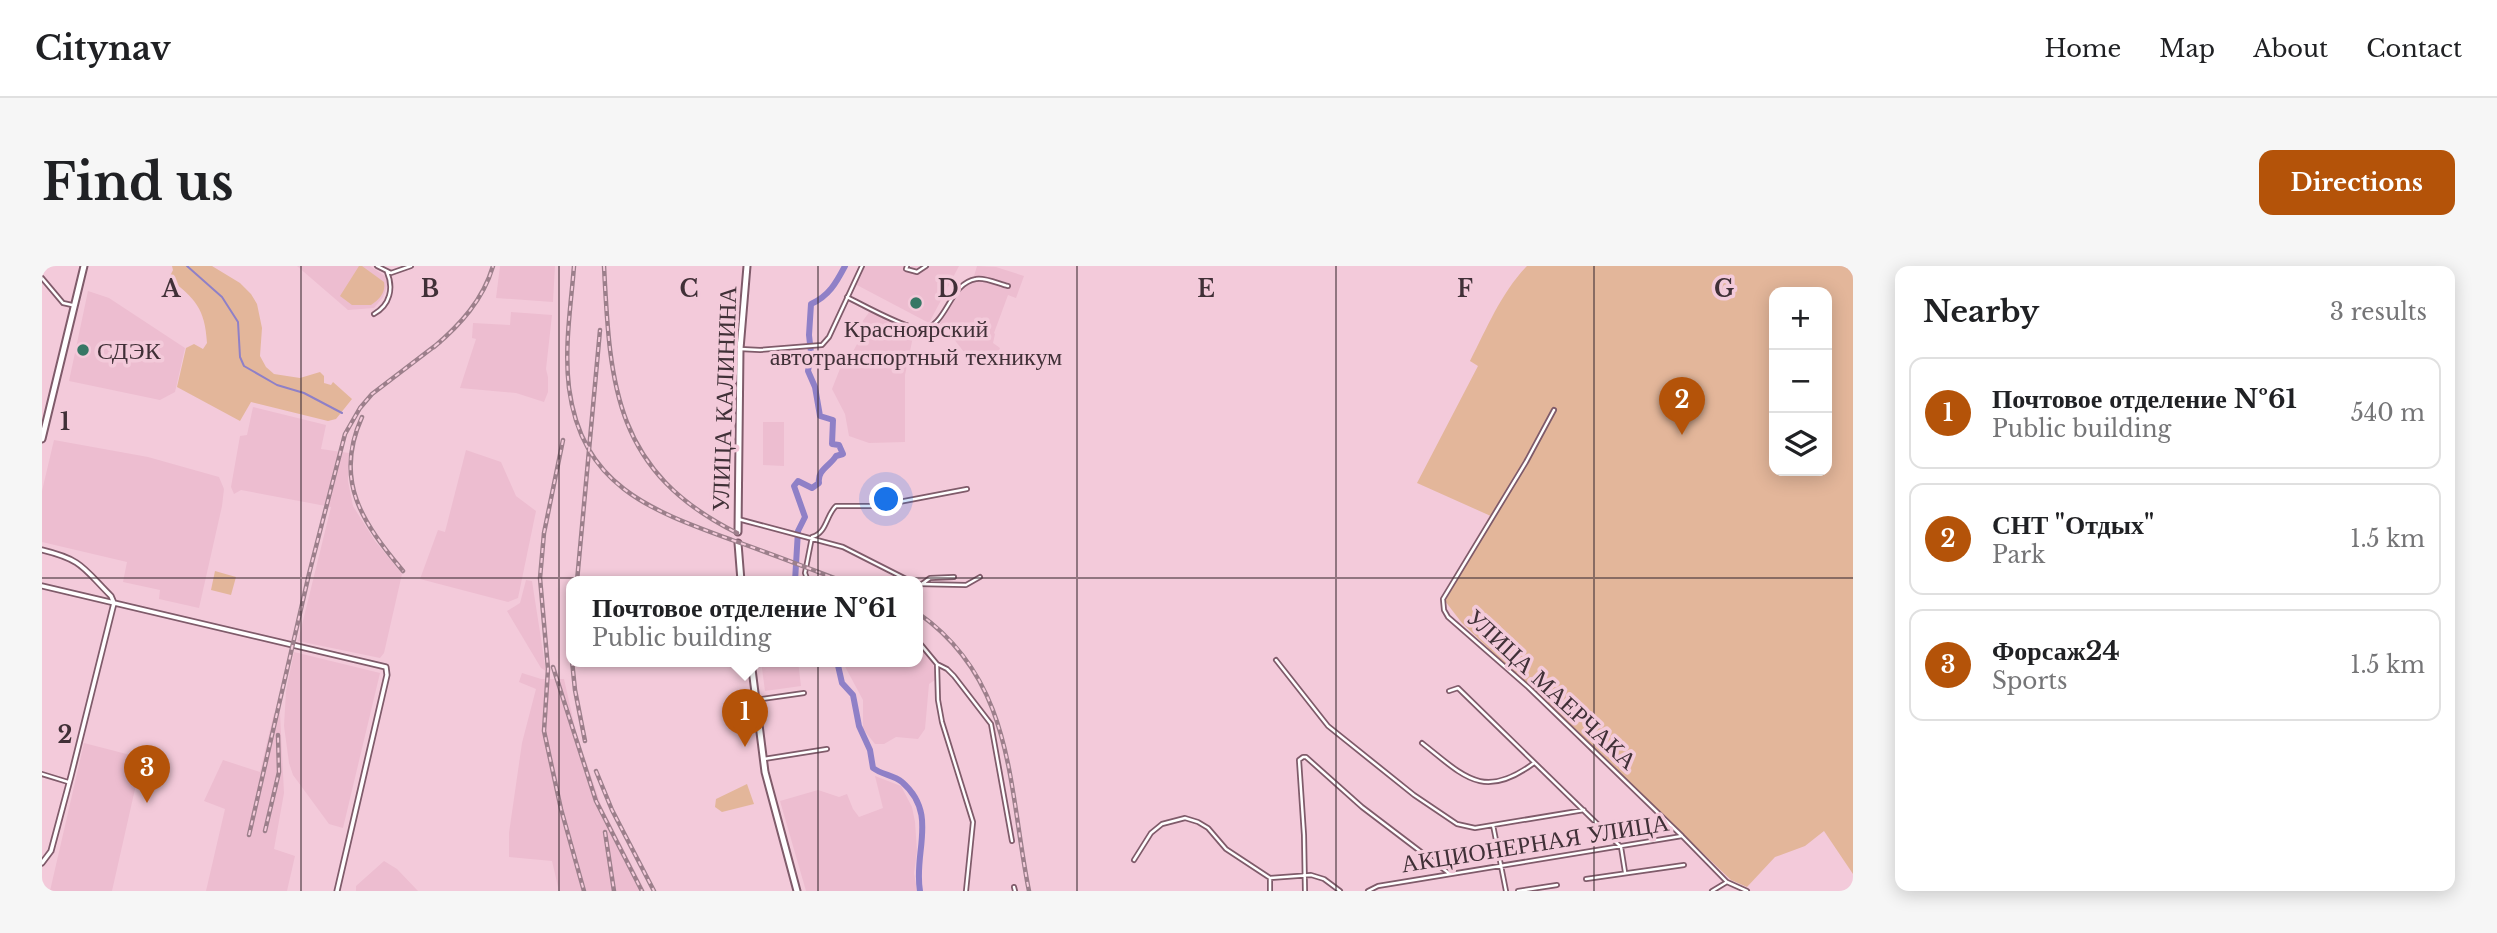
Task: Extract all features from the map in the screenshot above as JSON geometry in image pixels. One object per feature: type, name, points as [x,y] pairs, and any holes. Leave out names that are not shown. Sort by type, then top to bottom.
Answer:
[{"type":"main road","points":[[42,439],[84,266]]},
{"type":"main road","name":"УЛИЦА КАЛИНИНА","points":[[741,576],[737,519],[740,349],[747,266]]},
{"type":"main road","points":[[752,667],[771,801],[797,891]]},
{"type":"street","points":[[377,266],[387,272],[398,272],[411,266]]},
{"type":"street","points":[[740,349],[822,345],[829,337],[862,266]]},
{"type":"street","points":[[907,266],[906,268],[916,272],[926,266]]},
{"type":"street","points":[[374,314],[382,309],[391,290],[387,272]]},
{"type":"street","points":[[42,278],[63,303],[74,306]]},
{"type":"street","points":[[847,297],[921,329],[931,326],[940,318],[963,285],[978,278],[1008,286]]},
{"type":"street","name":"УЛИЦА МАЕРЧАКА","points":[[1554,410],[1526,463],[1443,600],[1444,610],[1448,617],[1528,687],[1682,836]]},
{"type":"street","points":[[812,537],[817,536],[826,526],[832,509],[836,506],[878,506],[967,489]]},
{"type":"street","points":[[737,519],[843,547],[899,576]]},
{"type":"street","points":[[806,576],[812,537]]},
{"type":"street","points":[[42,550],[73,559],[111,596],[114,603],[51,851],[42,863]]},
{"type":"street","points":[[923,582],[930,579],[954,577]]},
{"type":"street","points":[[923,584],[966,585],[980,577]]},
{"type":"street","points":[[42,586],[386,667],[387,675],[337,891]]},
{"type":"street","points":[[923,646],[937,664],[954,676],[991,724],[1012,841]]},
{"type":"street","points":[[1276,660],[1328,726],[1414,795],[1464,827],[1475,828],[1584,810]]},
{"type":"street","points":[[937,664],[942,722],[974,825],[967,860],[965,891]]},
{"type":"street","points":[[1449,691],[1458,688],[1621,847],[1625,872]]},
{"type":"street","points":[[755,700],[804,693]]},
{"type":"street","points":[[1422,743],[1468,778],[1478,782],[1513,777],[1535,763]]},
{"type":"street","points":[[763,759],[827,749]]},
{"type":"street","points":[[1305,891],[1299,760],[1306,757],[1362,807],[1450,875]]},
{"type":"street","points":[[42,774],[68,782]]},
{"type":"street","points":[[1135,860],[1150,833],[1162,824],[1185,818],[1208,828],[1226,849],[1270,878],[1311,875],[1340,891]]},
{"type":"street","points":[[1493,824],[1506,891]]},
{"type":"street","name":"АКЦИОНЕРНАЯ УЛИЦА","points":[[1370,890],[1378,886],[1682,836],[1727,882]]},
{"type":"street","points":[[1586,879],[1684,864]]},
{"type":"street","points":[[1270,878],[1270,891]]},
{"type":"street","points":[[1712,891],[1727,882],[1747,891]]},
{"type":"street","points":[[1518,891],[1557,885]]},
{"type":"shaded area","points":[[172,266],[212,266],[240,283],[257,304],[262,328],[260,356],[266,367],[274,374],[300,378],[320,372],[324,376],[324,383],[331,385],[333,382],[352,399],[336,419],[328,421],[251,402],[240,421],[177,387],[186,348],[194,344],[203,349],[207,343],[204,321],[197,305],[169,278]]},
{"type":"shaded area","points":[[297,266],[370,266],[389,281],[383,297],[374,308],[348,310]]},
{"type":"shaded area","points":[[359,266],[384,282],[382,295],[371,305],[352,305],[340,296]]},
{"type":"shaded area","points":[[500,266],[555,266],[553,302],[496,298]]},
{"type":"shaded area","name":"Красноярский автотранспортный техникум","points":[[864,266],[959,266],[929,323],[855,284]]},
{"type":"shaded area","points":[[977,266],[996,267],[1024,276],[1016,298],[1008,295],[994,333],[993,343],[1000,348],[992,366],[971,361],[939,325],[961,290],[972,283]]},
{"type":"shaded area","points":[[1527,266],[1853,266],[1853,874],[1824,831],[1805,846],[1775,857],[1747,887],[1731,880],[1462,623],[1445,601],[1493,517],[1417,483],[1478,366],[1470,361],[1495,311]]},
{"type":"shaded area","points":[[88,291],[109,298],[185,348],[175,392],[160,400],[69,381]]},
{"type":"shaded area","points":[[870,311],[914,332],[905,375],[905,442],[869,443],[849,436],[845,414],[832,389],[845,356],[850,357],[863,333],[859,326]]},
{"type":"shaded area","points":[[511,312],[552,315],[546,369],[548,392],[544,402],[516,393],[460,388],[476,339],[472,338],[473,323],[510,325]]},
{"type":"shaded area","points":[[253,407],[326,425],[321,449],[349,453],[348,481],[353,506],[375,541],[402,574],[384,653],[380,658],[298,641],[331,507],[241,490],[234,494],[231,487],[240,436],[247,435]]},
{"type":"shaded area","points":[[763,422],[784,422],[784,466],[763,465]]},
{"type":"shaded area","points":[[54,440],[148,457],[219,477],[224,489],[222,506],[199,608],[159,599],[160,590],[123,582],[127,562],[42,542],[42,491]]},
{"type":"shaded area","points":[[466,450],[501,462],[516,496],[536,511],[518,598],[508,602],[420,579],[438,530],[445,532]]},
{"type":"shaded area","points":[[215,571],[236,577],[231,595],[211,590]]},
{"type":"shaded area","points":[[526,580],[532,581],[546,671],[541,668],[507,611],[520,603]]},
{"type":"shaded area","points":[[923,651],[929,656],[935,680],[929,684],[925,729],[918,739],[896,737],[884,744],[875,744],[863,729],[863,700],[845,667],[923,667]]},
{"type":"shaded area","points":[[294,652],[380,673],[343,828],[329,824],[293,775],[289,763],[284,726],[286,691]]},
{"type":"shaded area","points":[[762,667],[799,667],[801,686],[765,691]]},
{"type":"shaded area","points":[[522,673],[541,679],[564,679],[576,732],[601,805],[645,891],[559,891],[552,861],[509,857],[509,833],[522,743],[536,689],[519,682]]},
{"type":"shaded area","points":[[274,713],[280,713],[284,793],[274,849],[295,856],[287,891],[206,891],[225,809],[204,801],[223,760],[260,772]]},
{"type":"shaded area","points":[[84,743],[142,758],[112,891],[50,891]]},
{"type":"shaded area","points":[[875,776],[901,786],[912,807],[917,851],[914,873],[917,891],[806,891],[780,801],[818,790],[839,797],[847,794],[859,817],[883,808]]},
{"type":"shaded area","points":[[747,784],[754,804],[722,812],[715,807],[716,799]]},
{"type":"shaded area","points":[[384,861],[397,869],[418,891],[356,891],[356,886]]},
{"type":"waterway","points":[[187,266],[222,297],[238,322],[240,357],[244,366],[277,385],[304,393],[342,413]]},
{"type":"waterway","points":[[795,576],[798,531],[805,517],[794,486],[798,481],[812,488],[819,483],[824,468],[836,456],[843,454],[839,445],[832,444],[833,420],[820,416],[815,387],[808,371],[811,353],[811,304],[827,293],[845,266]]},
{"type":"waterway","points":[[838,667],[842,683],[853,695],[859,726],[870,750],[873,768],[902,782],[913,794],[919,807],[922,820],[920,891]]},
{"type":"railway","points":[[434,347],[470,311],[493,266]]},
{"type":"railway","points":[[574,266],[568,342],[569,388],[576,421],[588,449],[605,471],[625,490],[648,505],[702,529],[829,576]]},
{"type":"railway","points":[[604,266],[610,351],[627,422],[643,454],[666,483],[697,509],[737,533]]},
{"type":"railway","points":[[577,576],[600,330]]},
{"type":"railway","points":[[249,835],[309,574],[345,434],[360,408],[372,394],[440,342]]},
{"type":"railway","points":[[362,417],[354,440],[351,461],[357,500],[376,536],[403,571]]},
{"type":"railway","points":[[563,440],[544,533],[540,578],[548,669],[544,731],[561,809],[584,891]]},
{"type":"railway","points":[[923,617],[950,640],[973,670],[990,703],[1002,738],[1010,775],[1029,891]]},
{"type":"railway","points":[[553,667],[596,801],[642,891]]},
{"type":"railway","points":[[573,667],[585,741]]},
{"type":"railway","points":[[265,831],[279,772],[278,735]]},
{"type":"railway","points":[[596,771],[612,810],[654,891]]},
{"type":"railway","points":[[605,832],[614,891]]},
{"type":"place","name":"Красноярский автотранспортный техникум","points":[[916,303]]},
{"type":"place","name":"СДЭК","points":[[83,350]]},
{"type":"place","name":"СНТ \"Отдых\"","points":[[1682,435]]},
{"type":"place","name":"Почтовое отделение №61","points":[[745,747]]},
{"type":"place","name":"Форсаж24","points":[[147,803]]}]
